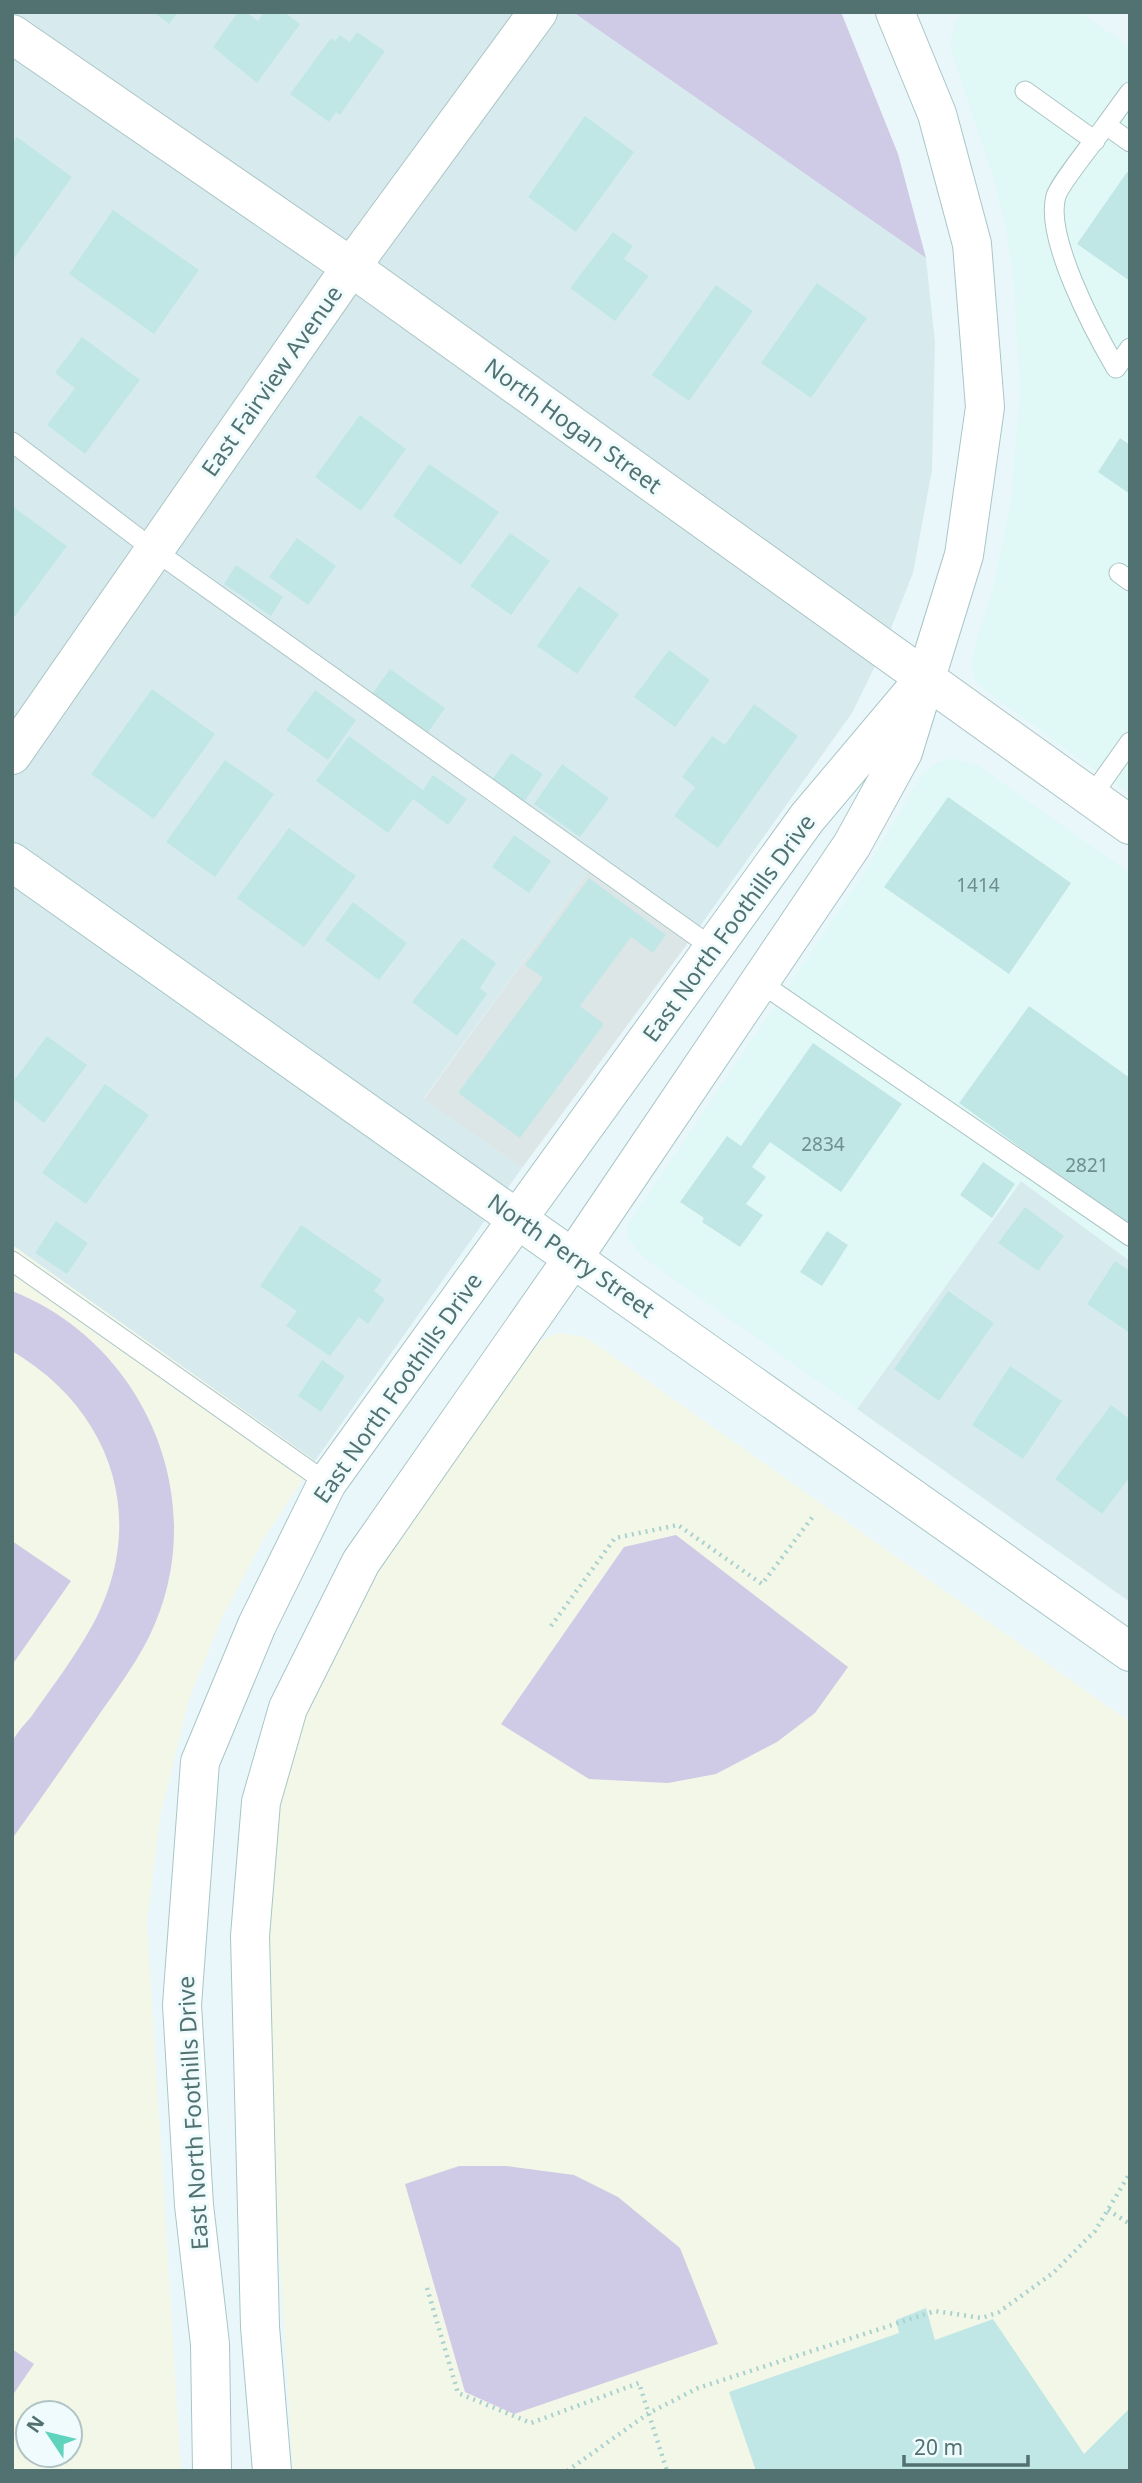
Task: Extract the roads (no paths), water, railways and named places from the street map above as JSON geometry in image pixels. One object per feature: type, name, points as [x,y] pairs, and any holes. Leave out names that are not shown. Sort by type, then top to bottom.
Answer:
[{"type":"main road","name":"East Fairview Avenue","points":[[12,755],[351,267],[538,12]]},
{"type":"main road","name":"East North Foothills Drive","points":[[272,2471],[260,2327],[250,1936],[261,1802],[288,1708],[360,1562],[573,1258],[852,845],[903,752],[964,555],[985,407],[972,244],[937,114],[895,12]]},
{"type":"main road","name":"North Hogan Street","points":[[12,34],[351,267],[1130,825]]},
{"type":"main road","name":"East North Foothills Drive","points":[[212,2471],[210,2344],[194,2205],[182,2005],[200,1762],[257,1625],[327,1483],[807,818],[924,679]]},
{"type":"main road","name":"North Perry Street","points":[[12,862],[1130,1652]]},
{"type":"lane","points":[[1025,91],[1101,133],[1130,142]]},
{"type":"lane","points":[[1130,92],[1056,197],[1058,238],[1086,316],[1116,368],[1130,348]]},
{"type":"lane","points":[[12,442],[154,550],[713,948]]},
{"type":"lane","points":[[1091,797],[1130,742]]},
{"type":"lane","points":[[761,983],[1130,1236]]},
{"type":"lane","points":[[12,1261],[327,1483]]}]
